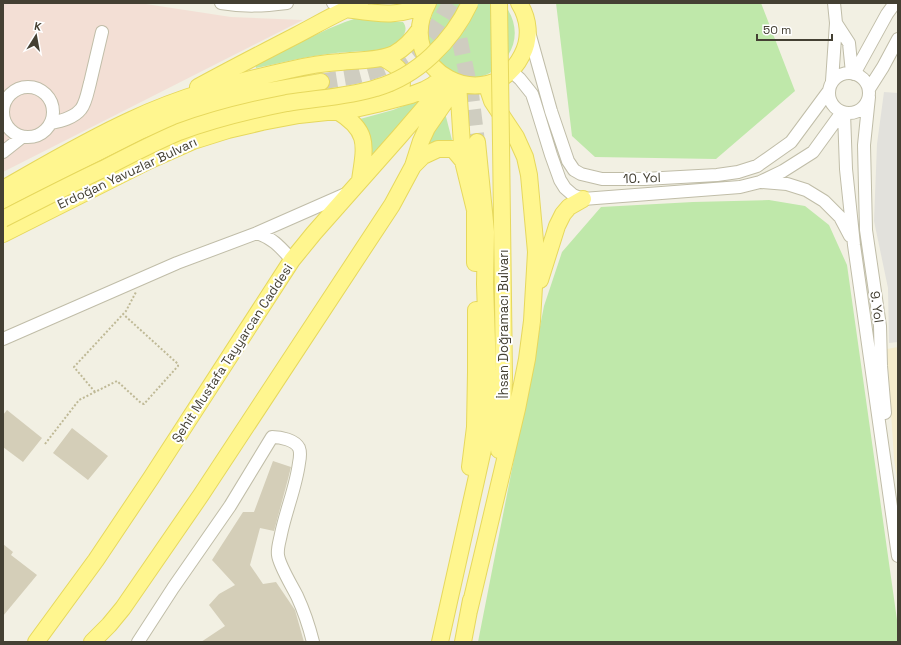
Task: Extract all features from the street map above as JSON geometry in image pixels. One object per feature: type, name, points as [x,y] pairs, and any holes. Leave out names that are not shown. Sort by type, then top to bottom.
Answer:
[{"type":"main road","points":[[172,102],[235,66],[308,30],[339,6],[360,3]]},
{"type":"main road","points":[[339,6],[372,13],[391,14],[408,12],[427,3]]},
{"type":"main road","points":[[427,3],[421,19],[420,29],[422,48],[432,66],[451,80],[468,85],[488,84],[504,77],[519,62],[525,51],[528,39],[528,27],[524,12],[519,3]]},
{"type":"main road","points":[[3,219],[139,150],[194,127],[247,111],[359,92],[394,82],[414,70],[441,45],[456,27],[470,3]]},
{"type":"main road","name":"İhsan Doğramacı Bulvarı","points":[[463,642],[500,443],[503,404],[504,369],[499,3]]},
{"type":"main road","points":[[3,189],[110,130],[172,102],[203,92],[290,70],[339,62],[383,58],[401,50],[412,40],[420,29]]},
{"type":"main road","points":[[383,58],[396,66],[402,74],[398,99]]},
{"type":"main road","points":[[451,80],[463,160],[474,210],[476,372],[475,427],[453,589]]},
{"type":"main road","points":[[92,642],[123,608],[202,495],[392,205],[413,166],[421,141],[451,80]]},
{"type":"main road","name":"Erdoğan Yavuzlar Bulvarı","points":[[3,234],[148,161],[193,141],[228,130],[262,122],[299,115],[361,108],[398,99],[424,90],[433,85],[451,80]]},
{"type":"main road","name":"Şehit Mustafa Tayyarcan Caddesi","points":[[36,642],[96,560],[152,478],[292,260],[360,180],[430,101],[451,80]]},
{"type":"main road","points":[[3,200],[140,131],[168,120],[187,113],[264,92],[321,82]]},
{"type":"main road","points":[[469,611],[517,409],[527,359],[534,302],[536,252],[529,174],[525,157],[516,137],[492,100],[488,84]]},
{"type":"main road","points":[[337,111],[352,121],[361,134],[364,143],[364,152],[360,180]]},
{"type":"main road","name":"İhsan Doğramacı Bulvarı","points":[[440,642],[484,445],[489,402],[485,284],[486,232],[477,142]]},
{"type":"main road","points":[[413,166],[423,156],[438,149],[453,150],[463,160]]},
{"type":"main road","points":[[534,302],[557,226],[563,214],[569,207],[583,199]]},
{"type":"street","points":[[220,3],[264,6],[287,3]]},
{"type":"street","points":[[834,3],[836,23],[829,98],[836,109],[843,112],[857,112],[867,103],[869,93],[898,39]]},
{"type":"street","points":[[853,73],[895,3]]},
{"type":"street","points":[[836,23],[849,43],[853,73]]},
{"type":"street","name":"10. Yol","points":[[528,27],[551,111],[568,161],[574,170],[581,174],[602,179],[644,179],[717,175],[738,172],[757,166],[791,142],[836,77],[841,74],[853,73]]},
{"type":"street","points":[[51,123],[68,118],[82,108],[87,94],[102,32]]},
{"type":"street","points":[[511,71],[520,79],[532,94],[560,180],[565,188],[573,195],[583,199]]},
{"type":"street","points":[[853,73],[864,79],[869,93]]},
{"type":"street","points":[[25,87],[34,88],[43,92],[50,99],[53,109],[53,118],[51,123],[41,134],[32,137],[22,137],[13,132],[7,125],[3,116],[4,106],[8,97],[15,90],[25,87]]},
{"type":"street","name":"9. Yol","points":[[869,93],[864,145],[866,230],[880,326],[881,366],[886,432],[898,517]]},
{"type":"street","name":"10. Yol","points":[[583,199],[740,187],[760,182],[783,171],[813,152],[843,112]]},
{"type":"street","name":"9. Yol","points":[[843,112],[846,169],[854,245],[898,556]]},
{"type":"street","points":[[3,152],[22,137]]},
{"type":"street","points":[[602,179],[606,198]]},
{"type":"street","points":[[644,179],[647,194]]},
{"type":"street","name":"9. Yol","points":[[760,182],[787,184],[806,190],[818,198],[840,216],[854,245]]},
{"type":"street","points":[[3,339],[177,263],[256,233],[350,192]]},
{"type":"street","points":[[256,233],[267,236],[292,260]]},
{"type":"street","points":[[138,642],[173,588],[230,506],[272,437],[278,437],[294,442],[300,453],[298,475],[285,517],[278,555],[307,620],[313,642]]},
{"type":"path","points":[[95,392],[74,367],[126,312],[144,278]]},
{"type":"path","points":[[45,444],[79,400],[116,381],[141,404],[144,404],[178,365],[123,314]]},
{"type":"shaded area","points":[[3,3],[139,3],[231,17],[303,20],[3,172]]},
{"type":"shaded area","points":[[884,92],[898,93],[898,342],[889,343],[888,288],[874,221],[877,144]]},
{"type":"shaded area","points":[[898,347],[898,486],[894,459],[887,349]]},
{"type":"green space","points":[[437,3],[503,3],[512,18],[515,34],[511,50],[497,68],[484,76],[468,78],[457,75],[438,64],[425,36]]},
{"type":"green space","points":[[556,3],[761,3],[795,91],[716,159],[595,157],[572,136]]},
{"type":"green space","points":[[360,17],[377,21],[403,22],[405,32],[395,44],[380,51],[342,52],[301,58],[256,68],[255,64],[328,29]]},
{"type":"green space","points":[[421,99],[408,116],[372,156],[369,136],[360,119],[393,110]]},
{"type":"green space","points":[[444,109],[453,144],[423,148]]},
{"type":"green space","points":[[769,200],[805,206],[829,225],[847,265],[898,627],[898,642],[478,642],[544,306],[562,252],[601,207]]},
{"type":"building","points":[[7,410],[42,438],[23,462],[3,447],[3,415]]},
{"type":"building","points":[[72,428],[108,456],[88,480],[53,453]]},
{"type":"building","points":[[273,461],[291,467],[274,531],[260,528],[250,565],[263,584],[276,582],[295,610],[304,642],[201,642],[225,626],[209,605],[219,594],[235,585],[212,560],[243,512],[254,512]]},
{"type":"building","points":[[3,544],[13,552],[11,555],[37,575],[3,616]]},
{"type":"tunnel","points":[[321,82],[352,77],[374,71],[405,56],[431,33],[451,3]]},
{"type":"tunnel","points":[[457,15],[458,32],[471,94],[477,142]]}]
